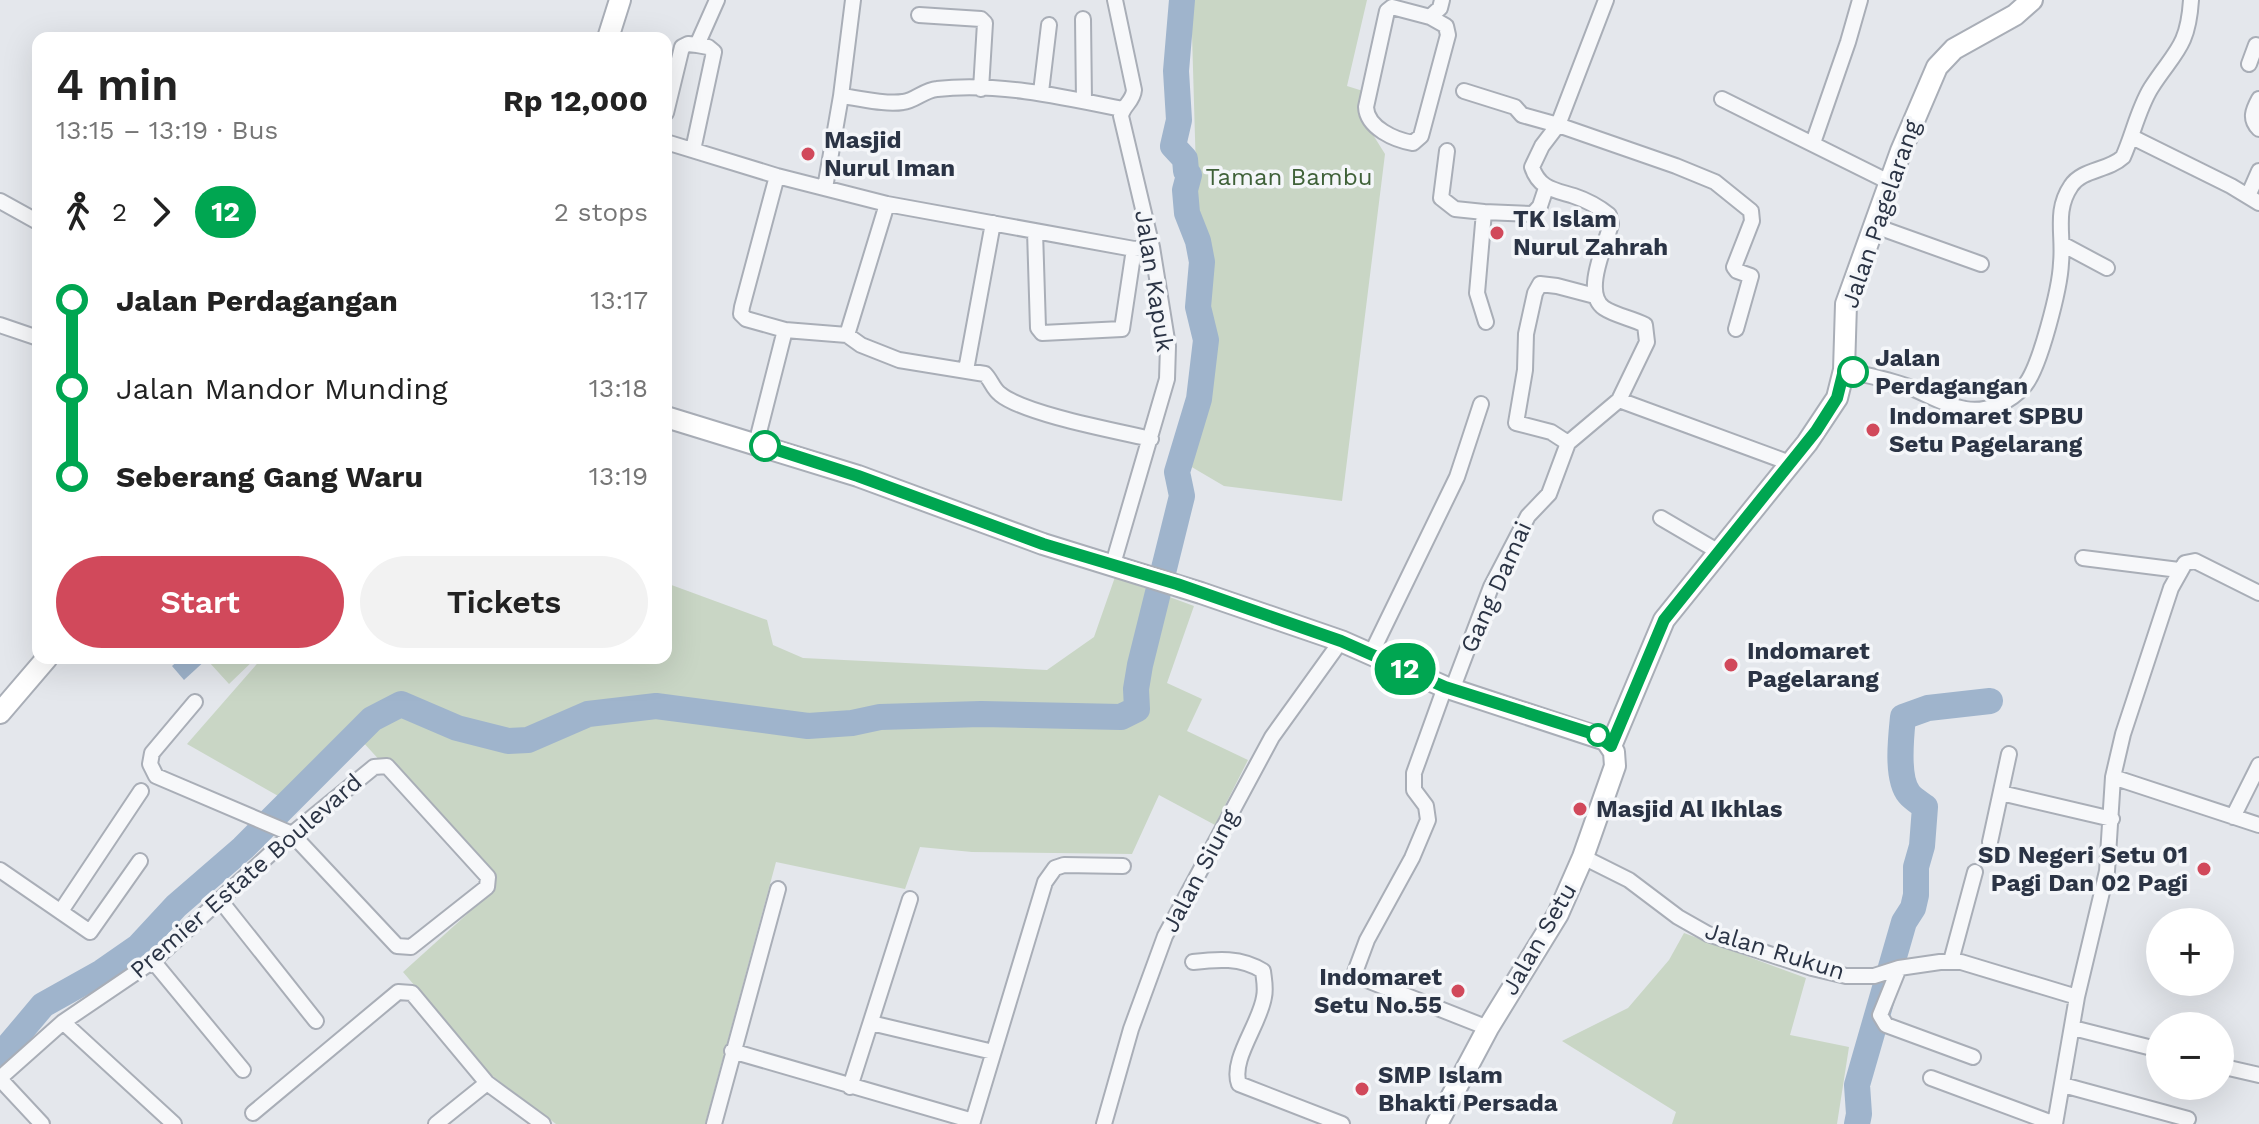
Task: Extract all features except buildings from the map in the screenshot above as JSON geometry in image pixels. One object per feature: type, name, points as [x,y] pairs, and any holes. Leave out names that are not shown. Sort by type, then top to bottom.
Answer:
[{"type":"main road","points":[[610,32],[620,0]]},
{"type":"main road","name":"Jalan Pagelarang","points":[[1611,746],[1664,620],[1816,431],[1837,398],[1844,370],[1846,304],[1889,182],[1937,67],[1954,49],[2015,15],[2032,0]]},
{"type":"main road","points":[[672,419],[858,476],[1043,544],[1177,584],[1341,641],[1449,689],[1597,735],[1611,746]]},
{"type":"main road","points":[[0,713],[42,664]]},
{"type":"main road","name":"Jalan Setu","points":[[1437,1124],[1488,1028],[1558,914],[1612,778],[1615,762],[1611,746]]},
{"type":"street","points":[[697,45],[717,0]]},
{"type":"street","points":[[825,188],[853,0]]},
{"type":"street","name":"Jalan Kapuk","points":[[1113,564],[1167,379],[1168,346],[1152,247],[1121,116],[1122,109],[1131,102],[1134,90],[1115,0]]},
{"type":"street","points":[[1430,17],[1440,8],[1442,0]]},
{"type":"street","points":[[1568,443],[1551,432],[1516,423],[1525,370],[1526,334],[1540,284],[1595,296],[1595,280],[1612,219],[1604,211],[1577,197],[1546,188],[1539,182],[1532,167],[1542,146],[1558,125],[1606,0]]},
{"type":"street","points":[[1813,143],[1860,0]]},
{"type":"street","points":[[1844,370],[1908,387],[1968,410],[1990,409],[2009,399],[2027,383],[2055,303],[2062,244],[2059,223],[2062,204],[2070,187],[2082,176],[2118,162],[2132,137],[2151,88],[2179,51],[2187,32],[2191,0]]},
{"type":"street","points":[[1392,7],[1430,17],[1446,26],[1448,35],[1421,136],[1413,143],[1406,142],[1370,122],[1366,107],[1387,11],[1392,7]]},
{"type":"street","points":[[919,15],[981,19],[985,23],[981,89]]},
{"type":"street","points":[[1083,19],[1084,101]]},
{"type":"street","points":[[1041,92],[1049,25]]},
{"type":"street","points":[[672,90],[685,45],[708,47],[714,52],[693,150]]},
{"type":"street","points":[[2249,64],[2256,45]]},
{"type":"street","points":[[841,96],[901,103],[936,89],[981,89],[1041,92],[1122,109]]},
{"type":"street","points":[[1464,91],[1515,107],[1522,115],[1643,153],[1715,182],[1751,211],[1752,221],[1734,266],[1737,271],[1751,276],[1736,329]]},
{"type":"street","points":[[1722,99],[1889,182]]},
{"type":"street","points":[[2259,99],[2252,115],[2259,129]]},
{"type":"street","points":[[2132,137],[2254,199],[2259,171]]},
{"type":"street","points":[[672,144],[777,176],[887,204],[1134,249],[1152,247]]},
{"type":"street","points":[[1447,151],[1441,198],[1455,209],[1533,214],[1540,206],[1546,188]]},
{"type":"street","points":[[777,176],[741,314],[746,319],[785,330],[847,335],[861,345],[899,360],[985,374],[996,391],[1006,399],[1038,411],[1151,439]]},
{"type":"street","points":[[0,201],[32,219]]},
{"type":"street","points":[[847,335],[887,204]]},
{"type":"street","points":[[1484,212],[1477,293],[1486,322]]},
{"type":"street","points":[[966,370],[993,223]]},
{"type":"street","points":[[1875,226],[1981,264]]},
{"type":"street","points":[[1035,231],[1039,331],[1122,329],[1134,249]]},
{"type":"street","points":[[2062,244],[2107,268]]},
{"type":"street","name":"Gang Damai","points":[[1488,1028],[1354,975],[1367,940],[1412,858],[1428,820],[1426,806],[1414,790],[1414,773],[1495,580],[1528,516],[1549,494],[1568,443],[1619,400],[1644,348],[1647,328],[1642,323],[1602,307],[1595,296]]},
{"type":"street","points":[[0,325],[32,336]]},
{"type":"street","points":[[756,444],[785,330]]},
{"type":"street","points":[[1619,400],[1790,463]]},
{"type":"street","points":[[1371,654],[1457,477],[1481,404]]},
{"type":"street","points":[[1661,518],[1719,552]]},
{"type":"street","points":[[2083,558],[2179,570]]},
{"type":"street","points":[[1931,1078],[2055,1124],[2077,997],[2107,871],[2113,777],[2123,734],[2171,588],[2185,563],[2195,561],[2259,593]]},
{"type":"street","name":"Jalan Siung","points":[[1104,1124],[1131,1029],[1165,936],[1272,737],[1341,641]]},
{"type":"street","points":[[195,702],[152,753],[152,771],[156,776],[292,834]]},
{"type":"street","points":[[1990,842],[2009,754]]},
{"type":"street","points":[[2233,817],[2259,765]]},
{"type":"street","name":"Premier Estate Boulevard","points":[[0,1078],[63,1022],[153,961],[292,834],[374,767],[387,766],[488,877],[487,887],[411,947],[401,948],[292,834]]},
{"type":"street","points":[[2113,777],[2259,825]]},
{"type":"street","points":[[61,911],[141,791]]},
{"type":"street","points":[[2001,793],[2112,819]]},
{"type":"street","name":"Jalan Rukun","points":[[1583,857],[1629,880],[1678,917],[1708,934],[1822,971],[1846,976],[1874,976],[1896,969],[1951,961],[1969,963],[2077,997]]},
{"type":"street","points":[[0,870],[90,932],[140,861]]},
{"type":"street","points":[[732,1051],[973,1122],[1041,889],[1049,874],[1064,865],[1123,866]]},
{"type":"street","points":[[1951,961],[1975,872]]},
{"type":"street","points":[[714,1124],[778,889]]},
{"type":"street","points":[[850,1087],[910,899]]},
{"type":"street","points":[[220,900],[316,1021]]},
{"type":"street","points":[[153,961],[243,1070]]},
{"type":"street","points":[[1193,962],[1241,961],[1263,971],[1265,995],[1236,1069],[1239,1084],[1342,1124]]},
{"type":"street","points":[[1896,969],[1881,1020],[1886,1025],[1973,1057]]},
{"type":"street","points":[[253,1113],[401,991],[412,993],[487,1083],[543,1124]]},
{"type":"street","points":[[63,1022],[174,1124]]},
{"type":"street","points":[[871,1023],[993,1052]]},
{"type":"street","points":[[2073,1028],[2146,1046]]},
{"type":"street","points":[[2234,1069],[2259,1075]]},
{"type":"street","points":[[0,1078],[42,1124]]},
{"type":"street","points":[[436,1124],[487,1083]]},
{"type":"street","points":[[2063,1085],[2188,1119]]},
{"type":"green space","name":"Taman Bambu","points":[[1191,0],[1367,0],[1347,86],[1363,91],[1360,114],[1385,154],[1342,501],[1224,486],[1190,466],[1203,412]]},
{"type":"green space","points":[[1115,577],[1194,606],[1167,683],[1202,699],[1187,731],[1248,760],[1215,825],[1159,795],[1132,854],[972,852],[920,847],[905,889],[776,862],[705,1124],[556,1124],[490,1074],[403,972],[496,888],[362,741],[287,801],[187,744],[257,664],[672,664],[672,585],[767,620],[773,645],[803,658],[1047,670],[1094,637]]},
{"type":"green space","points":[[211,664],[250,664],[229,684]]},
{"type":"green space","points":[[1684,933],[1806,978],[1790,1035],[1849,1047],[1837,1124],[1672,1124],[1676,1112],[1562,1041],[1628,1008],[1669,960]]},
{"type":"water","points":[[174,664],[201,664],[184,680],[172,666]]},
{"type":"waterway","points":[[0,1056],[43,1005],[102,972],[138,947],[176,906],[243,848],[372,719],[401,704],[457,728],[508,741],[528,740],[588,714],[656,706],[808,726],[852,723],[880,717],[981,714],[1121,717],[1137,709],[1140,665],[1182,496],[1177,472],[1199,399],[1206,340],[1198,307],[1202,262],[1187,213],[1185,190],[1189,175],[1185,159],[1173,146],[1179,120],[1176,71],[1182,0]]},
{"type":"waterway","points":[[1857,1124],[1857,1085],[1904,922],[1913,908],[1916,867],[1922,846],[1925,807],[1909,794],[1902,778],[1903,717],[1928,708],[1990,701]]},
{"type":"bus line","name":"12","points":[[765,446],[858,476],[1043,544],[1177,584],[1341,641],[1445,687],[1597,735],[1611,746],[1664,620],[1816,431],[1837,398],[1844,370],[1853,372]]},
{"type":"place","name":"Masjid Nurul Iman","points":[[808,154]]},
{"type":"place","name":"TK Islam Nurul Zahrah","points":[[1497,233]]},
{"type":"place","name":"Jalan Perdagangan","points":[[1853,372]]},
{"type":"place","name":"Indomaret SPBU Setu Pagelarang","points":[[1873,430]]},
{"type":"place","name":"Indomaret Pagelarang","points":[[1731,665]]},
{"type":"place","name":"Masjid Al Ikhlas","points":[[1580,809]]},
{"type":"place","name":"SD Negeri Setu 01 Pagi Dan 02 Pagi","points":[[2204,869]]},
{"type":"place","name":"Indomaret Setu No.55","points":[[1458,991]]},
{"type":"place","name":"SMP Islam Bhakti Persada","points":[[1362,1089]]}]
